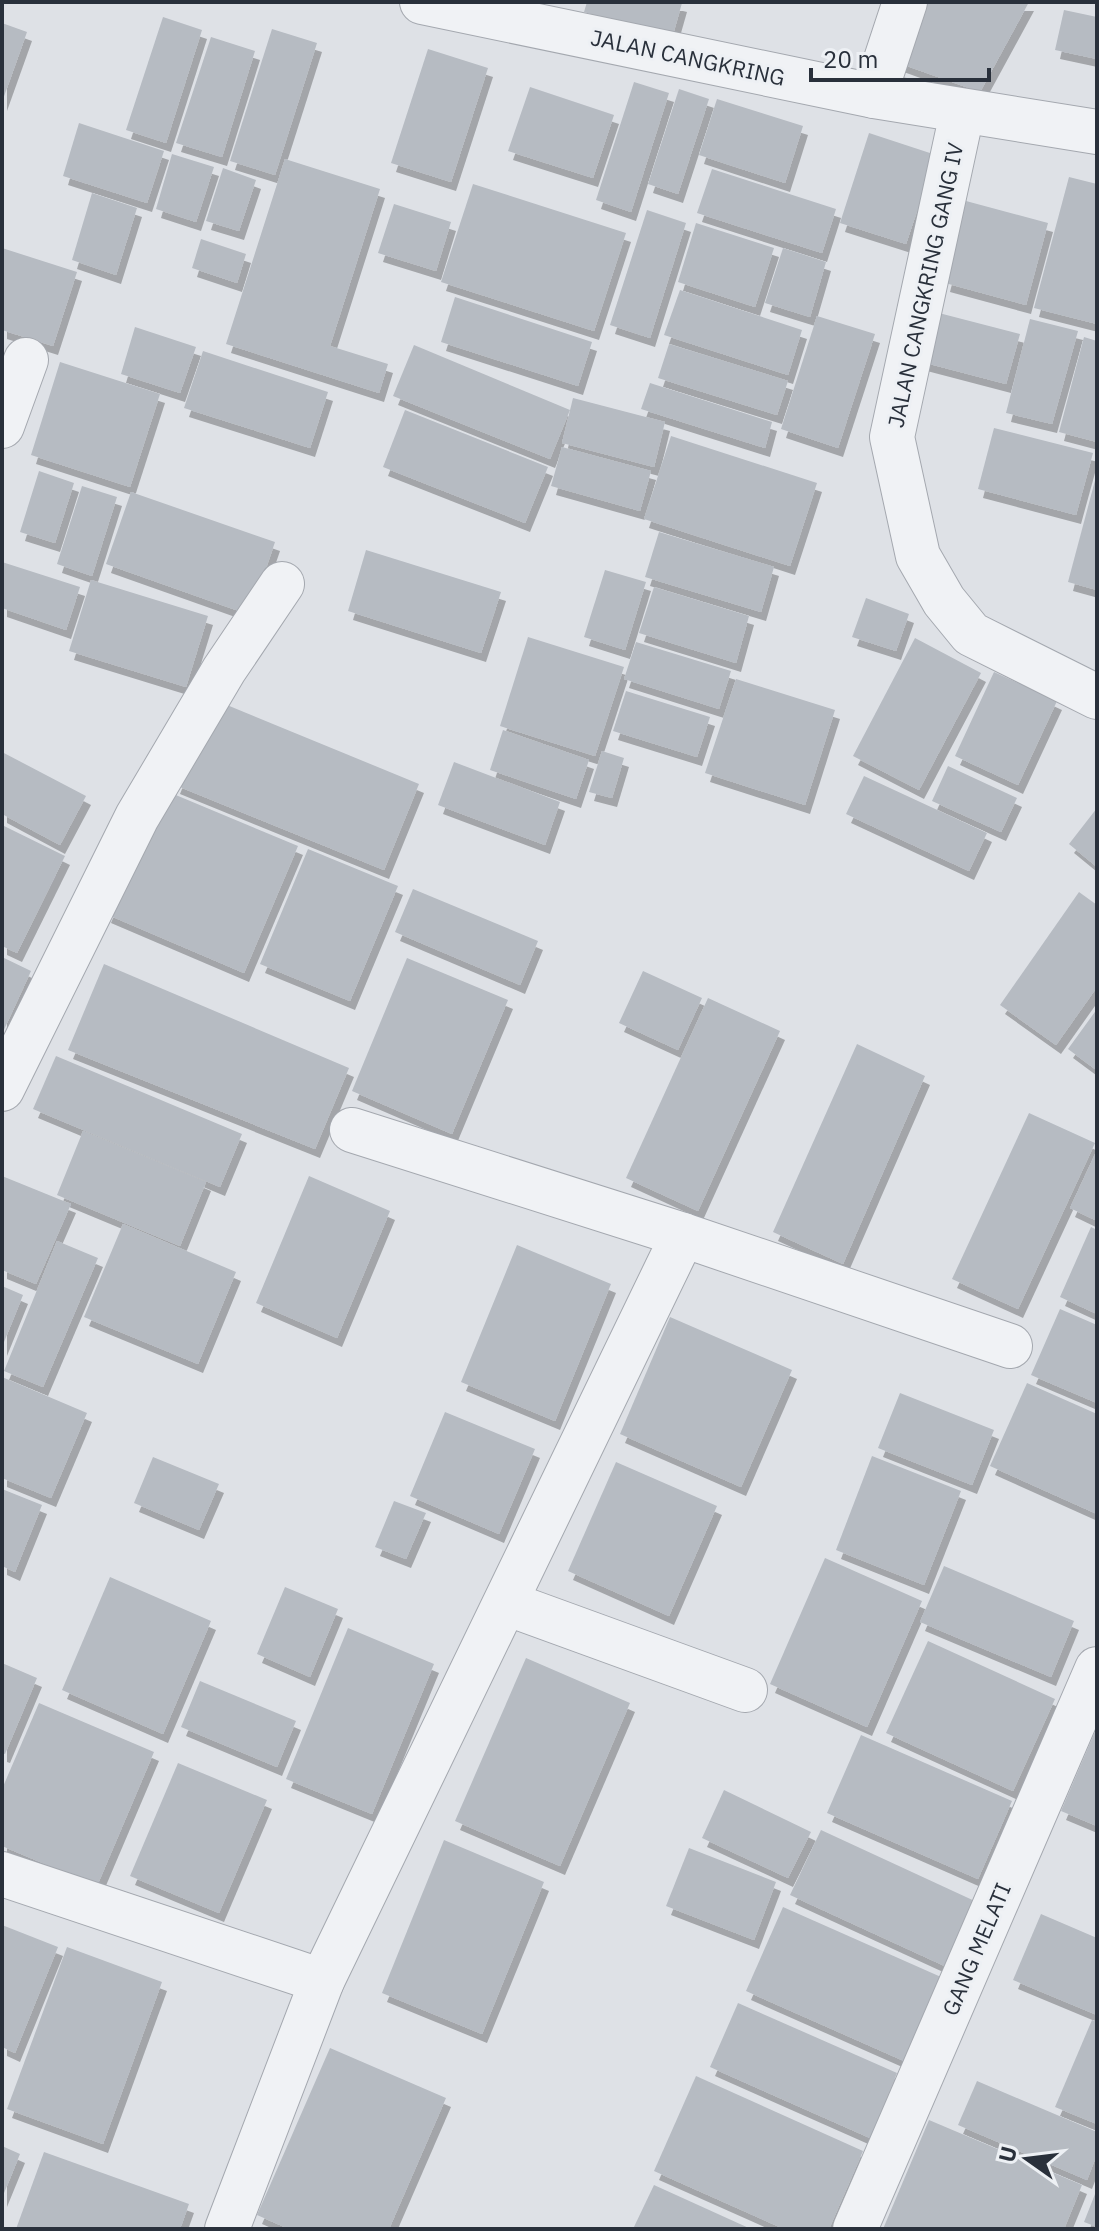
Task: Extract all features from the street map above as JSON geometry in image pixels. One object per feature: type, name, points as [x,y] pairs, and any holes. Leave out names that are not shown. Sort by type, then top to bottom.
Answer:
[{"type":"street","name":"JALAN CANGKRING","points":[[422,2],[962,113],[1097,132]]},
{"type":"street","points":[[874,96],[905,2]]},
{"type":"street","name":"JALAN CANGKRING GANG IV","points":[[962,113],[892,437],[918,556],[944,601],[971,634],[1097,697]]},
{"type":"street","points":[[2,426],[26,360]]},
{"type":"street","points":[[5,1075],[137,817],[224,670],[282,584]]},
{"type":"street","points":[[352,1130],[683,1235],[1010,1346]]},
{"type":"street","points":[[227,2229],[322,1981],[683,1235]]},
{"type":"street","points":[[506,1603],[745,1690]]},
{"type":"street","name":"GANG MELATI","points":[[855,2229],[1097,1669]]},
{"type":"street","points":[[2,1874],[322,1981]]},
{"type":"building","points":[[587,2],[682,3],[672,38],[584,12]]},
{"type":"building","points":[[914,2],[1029,2],[980,92],[893,61]]},
{"type":"building","points":[[1064,10],[1097,17],[1097,59],[1055,50]]},
{"type":"building","points":[[163,17],[202,30],[166,143],[126,130]]},
{"type":"building","points":[[2,23],[27,32],[2,102]]},
{"type":"building","points":[[272,29],[317,43],[275,175],[230,161]]},
{"type":"building","points":[[211,37],[255,51],[222,157],[176,143]]},
{"type":"building","points":[[428,49],[488,68],[451,182],[391,163]]},
{"type":"building","points":[[634,82],[669,93],[631,212],[596,200]]},
{"type":"building","points":[[530,87],[614,115],[593,178],[508,151]]},
{"type":"building","points":[[679,89],[709,99],[678,194],[648,184]]},
{"type":"building","points":[[717,99],[803,126],[785,183],[699,155]]},
{"type":"building","points":[[79,123],[164,151],[147,203],[63,176]]},
{"type":"building","points":[[869,133],[936,155],[906,244],[840,223]]},
{"type":"building","points":[[172,154],[214,167],[196,222],[156,209]]},
{"type":"building","points":[[285,159],[380,189],[330,346],[388,364],[379,393],[226,344]]},
{"type":"building","points":[[223,168],[256,180],[239,231],[206,221]]},
{"type":"building","points":[[712,169],[836,209],[822,253],[697,213]]},
{"type":"building","points":[[1069,177],[1097,184],[1097,324],[1034,308]]},
{"type":"building","points":[[473,184],[626,233],[594,331],[441,282]]},
{"type":"building","points":[[92,193],[137,208],[116,275],[72,260]]},
{"type":"building","points":[[966,201],[1048,223],[1026,305],[945,283]]},
{"type":"building","points":[[394,204],[451,222],[436,271],[378,253]]},
{"type":"building","points":[[647,210],[686,223],[650,338],[610,325]]},
{"type":"building","points":[[696,223],[774,248],[755,307],[678,282]]},
{"type":"building","points":[[201,239],[246,254],[237,283],[192,268]]},
{"type":"building","points":[[2,248],[77,272],[53,346],[2,330]]},
{"type":"building","points":[[783,248],[826,262],[810,317],[765,303]]},
{"type":"building","points":[[680,290],[802,330],[788,375],[664,335]]},
{"type":"building","points":[[455,297],[592,342],[578,386],[441,342]]},
{"type":"building","points":[[935,312],[1020,334],[1006,384],[922,362]]},
{"type":"building","points":[[817,316],[875,334],[838,448],[781,429]]},
{"type":"building","points":[[1030,319],[1078,331],[1052,424],[1006,413]]},
{"type":"building","points":[[135,327],[196,347],[180,393],[121,374]]},
{"type":"building","points":[[1084,337],[1097,341],[1097,442],[1059,432]]},
{"type":"building","points":[[669,344],[788,381],[777,415],[658,378]]},
{"type":"building","points":[[414,345],[570,410],[550,459],[393,396]]},
{"type":"building","points":[[203,351],[328,392],[310,448],[184,408]]},
{"type":"building","points":[[60,362],[160,394],[130,487],[31,455]]},
{"type":"building","points":[[650,383],[772,422],[765,448],[641,409]]},
{"type":"building","points":[[573,398],[665,422],[654,467],[562,443]]},
{"type":"building","points":[[405,410],[548,467],[525,523],[383,467]]},
{"type":"building","points":[[994,428],[1093,453],[1076,515],[978,489]]},
{"type":"building","points":[[671,436],[817,483],[790,566],[644,519]]},
{"type":"building","points":[[562,447],[651,471],[640,511],[551,486]]},
{"type":"building","points":[[39,471],[74,483],[55,543],[20,532]]},
{"type":"building","points":[[1097,473],[1097,590],[1068,582]]},
{"type":"building","points":[[82,486],[117,497],[92,576],[57,564]]},
{"type":"building","points":[[131,492],[275,542],[250,615],[106,564]]},
{"type":"building","points":[[659,532],[774,567],[761,612],[645,577]]},
{"type":"building","points":[[366,550],[501,592],[481,653],[348,611]]},
{"type":"building","points":[[2,562],[80,587],[66,630],[2,608]]},
{"type":"building","points":[[605,570],[646,582],[625,650],[584,637]]},
{"type":"building","points":[[91,580],[208,616],[186,687],[69,651]]},
{"type":"building","points":[[654,587],[749,616],[736,663],[639,633]]},
{"type":"building","points":[[866,598],[909,614],[896,651],[852,637]]},
{"type":"building","points":[[528,637],[624,667],[595,756],[500,726]]},
{"type":"building","points":[[915,638],[981,673],[919,790],[853,756]]},
{"type":"building","points":[[636,642],[731,671],[719,709],[624,679]]},
{"type":"building","points":[[994,672],[1057,701],[1018,785],[955,756]]},
{"type":"building","points":[[736,679],[835,710],[805,805],[705,773]]},
{"type":"building","points":[[626,691],[710,717],[697,757],[613,731]]},
{"type":"building","points":[[210,698],[419,784],[384,870],[175,785]]},
{"type":"building","points":[[503,730],[589,760],[576,799],[490,770]]},
{"type":"building","points":[[602,751],[624,758],[612,798],[589,792]]},
{"type":"building","points":[[2,752],[86,796],[60,845],[2,814]]},
{"type":"building","points":[[454,762],[560,802],[545,845],[438,805]]},
{"type":"building","points":[[948,766],[1017,798],[1001,832],[932,801]]},
{"type":"building","points":[[864,776],[987,833],[969,871],[846,814]]},
{"type":"building","points":[[159,788],[298,846],[244,973],[106,914]]},
{"type":"building","points":[[1097,808],[1097,867],[1069,844]]},
{"type":"building","points":[[2,825],[65,856],[17,953],[2,946]]},
{"type":"building","points":[[308,849],[398,886],[350,1001],[260,964]]},
{"type":"building","points":[[413,889],[538,941],[520,985],[395,932]]},
{"type":"building","points":[[1079,892],[1097,905],[1097,987],[1056,1045],[1000,1005]]},
{"type":"building","points":[[2,957],[31,971],[2,1034]]},
{"type":"building","points":[[407,958],[508,1000],[452,1134],[352,1091]]},
{"type":"building","points":[[104,964],[349,1068],[315,1149],[68,1050]]},
{"type":"building","points":[[643,971],[702,998],[678,1050],[619,1023]]},
{"type":"building","points":[[708,998],[780,1031],[698,1211],[626,1178]]},
{"type":"building","points":[[1097,1009],[1097,1067],[1095,1069],[1068,1049]]},
{"type":"building","points":[[857,1044],[925,1076],[843,1264],[773,1232]]},
{"type":"building","points":[[56,1056],[242,1134],[220,1187],[33,1109]]},
{"type":"building","points":[[1029,1113],[1095,1143],[1018,1309],[952,1279]]},
{"type":"building","points":[[83,1131],[206,1182],[180,1246],[57,1195]]},
{"type":"building","points":[[1097,1150],[1097,1221],[1070,1208]]},
{"type":"building","points":[[2,1176],[71,1204],[36,1284],[2,1270]]},
{"type":"building","points":[[309,1176],[390,1211],[337,1338],[256,1303]]},
{"type":"building","points":[[123,1224],[236,1272],[198,1364],[84,1317]]},
{"type":"building","points":[[1091,1227],[1097,1230],[1097,1314],[1060,1297]]},
{"type":"building","points":[[57,1241],[98,1258],[43,1387],[4,1371]]},
{"type":"building","points":[[517,1245],[611,1284],[555,1421],[461,1382]]},
{"type":"building","points":[[2,1286],[23,1295],[2,1347]]},
{"type":"building","points":[[1060,1309],[1097,1325],[1097,1403],[1031,1375]]},
{"type":"building","points":[[670,1317],[792,1370],[741,1487],[620,1434]]},
{"type":"building","points":[[2,1377],[87,1413],[51,1498],[2,1478]]},
{"type":"building","points":[[1027,1383],[1097,1414],[1097,1514],[990,1466]]},
{"type":"building","points":[[900,1393],[994,1430],[972,1485],[878,1448]]},
{"type":"building","points":[[445,1412],[535,1449],[499,1534],[410,1496]]},
{"type":"building","points":[[872,1456],[961,1491],[924,1585],[836,1550]]},
{"type":"building","points":[[153,1457],[219,1484],[199,1530],[134,1503]]},
{"type":"building","points":[[616,1462],[717,1506],[669,1616],[568,1571]]},
{"type":"building","points":[[2,1489],[42,1505],[15,1572],[2,1566]]},
{"type":"building","points":[[394,1501],[426,1513],[406,1559],[375,1547]]},
{"type":"building","points":[[825,1558],[922,1601],[867,1727],[770,1684]]},
{"type":"building","points":[[944,1566],[1074,1621],[1051,1677],[920,1622]]},
{"type":"building","points":[[110,1577],[211,1621],[163,1734],[62,1690]]},
{"type":"building","points":[[285,1587],[338,1609],[310,1677],[257,1654]]},
{"type":"building","points":[[348,1628],[434,1664],[372,1814],[286,1779]]},
{"type":"building","points":[[928,1641],[1055,1699],[1013,1791],[886,1733]]},
{"type":"building","points":[[526,1658],[630,1703],[560,1866],[455,1821]]},
{"type":"building","points":[[2,1663],[37,1678],[5,1754],[2,1753]]},
{"type":"building","points":[[200,1681],[296,1721],[277,1767],[181,1727]]},
{"type":"building","points":[[39,1703],[154,1752],[97,1886],[2,1846],[2,1789]]},
{"type":"building","points":[[1097,1727],[1097,1826],[1061,1811]]},
{"type":"building","points":[[861,1735],[1012,1801],[978,1879],[827,1813]]},
{"type":"building","points":[[178,1763],[267,1800],[219,1913],[130,1876]]},
{"type":"building","points":[[724,1790],[811,1832],[788,1878],[702,1838]]},
{"type":"building","points":[[821,1830],[979,1903],[949,1968],[790,1895]]},
{"type":"building","points":[[444,1840],[544,1882],[482,2034],[382,1993]]},
{"type":"building","points":[[689,1848],[776,1882],[754,1940],[666,1906]]},
{"type":"building","points":[[783,1907],[941,1977],[904,2061],[746,1991]]},
{"type":"building","points":[[1041,1914],[1097,1938],[1097,2015],[1013,1980]]},
{"type":"building","points":[[2,1925],[58,1947],[15,2053],[2,2047]]},
{"type":"building","points":[[67,1947],[162,1982],[103,2144],[7,2109]]},
{"type":"building","points":[[738,2003],[897,2073],[870,2138],[710,2067]]},
{"type":"building","points":[[1092,2020],[1097,2022],[1097,2124],[1055,2107]]},
{"type":"building","points":[[330,2048],[446,2098],[389,2229],[289,2229],[257,2215]]},
{"type":"building","points":[[696,2076],[863,2151],[829,2229],[784,2229],[654,2171]]},
{"type":"building","points":[[977,2081],[1097,2132],[1097,2154],[1087,2180],[958,2125]]},
{"type":"building","points":[[929,2120],[1082,2185],[1064,2229],[883,2229]]},
{"type":"building","points":[[2,2146],[20,2154],[2,2198]]},
{"type":"building","points":[[44,2152],[189,2204],[180,2229],[16,2229]]},
{"type":"building","points":[[654,2185],[751,2229],[633,2229]]},
{"type":"building","points":[[1097,2189],[1097,2227],[1084,2222]]}]
